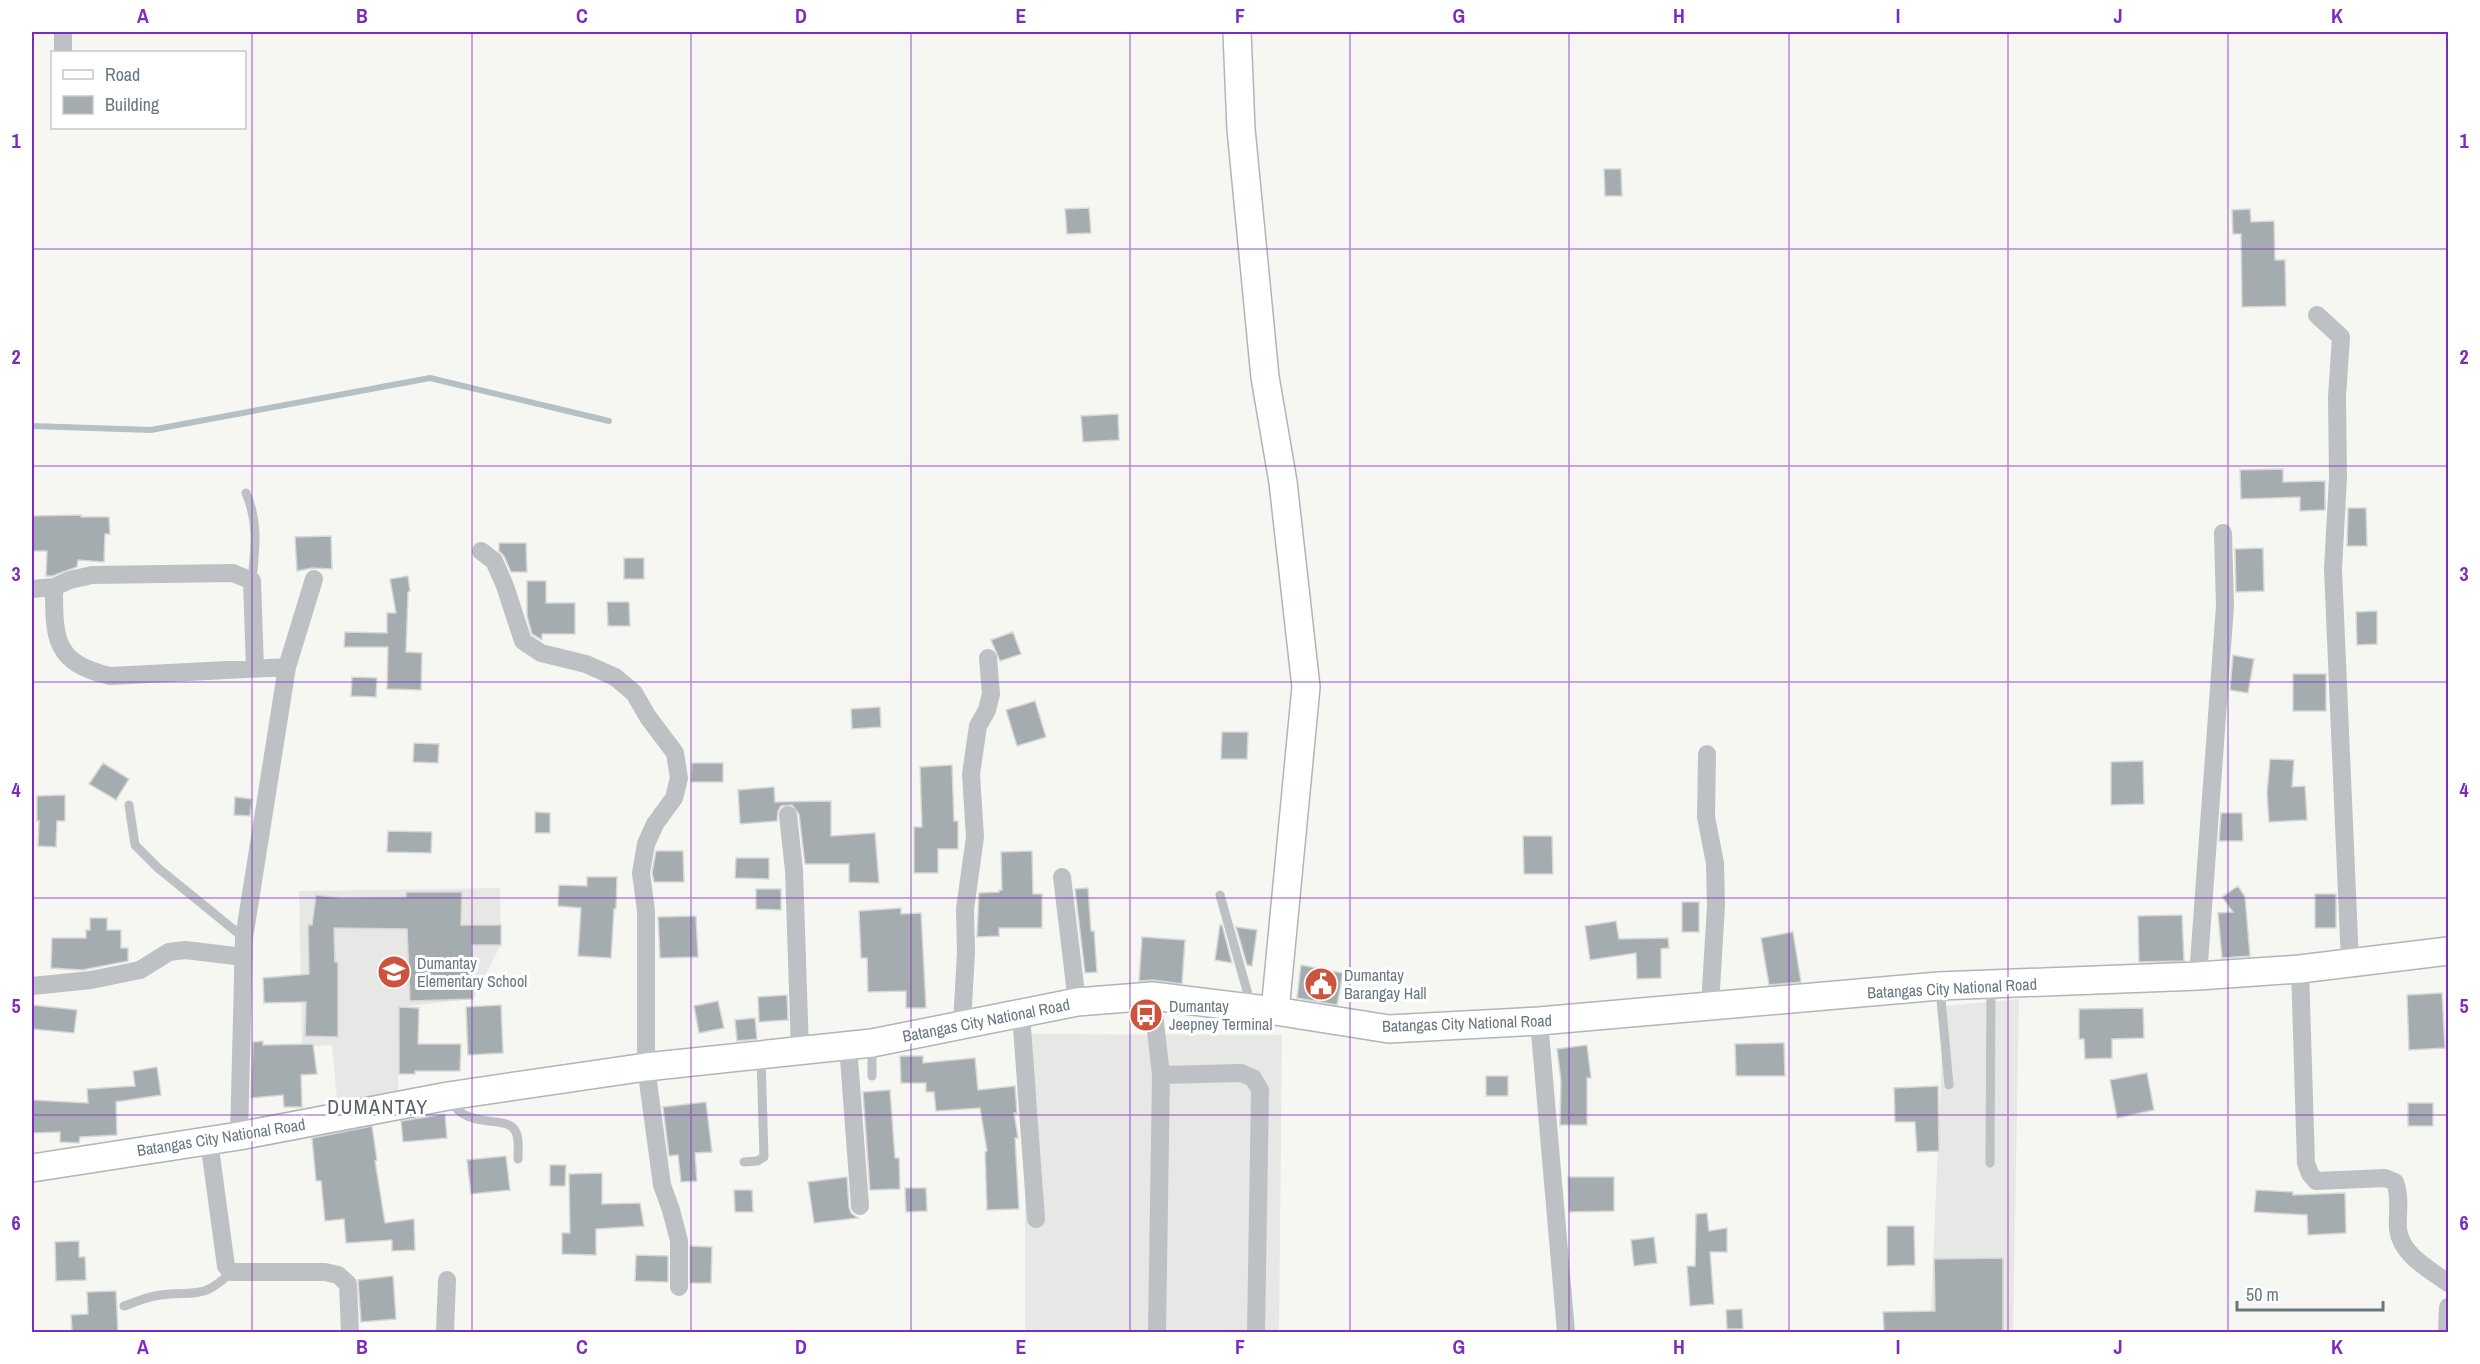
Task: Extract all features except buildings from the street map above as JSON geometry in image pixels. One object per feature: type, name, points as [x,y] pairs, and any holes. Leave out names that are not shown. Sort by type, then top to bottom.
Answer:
[{"type":"street","points":[[63,32],[63,51]]},
{"type":"street","points":[[1237,32],[1241,129],[1265,377],[1283,482],[1306,687],[1263,1009]]},
{"type":"street","points":[[2317,315],[2341,337],[2337,397],[2338,478],[2333,569],[2350,963]]},
{"type":"street","points":[[2198,976],[2216,704],[2223,648],[2225,606],[2223,533]]},
{"type":"street","points":[[481,551],[494,561],[498,569],[523,641],[541,653],[586,664],[615,677],[634,693],[648,717],[675,753],[679,778],[674,798],[655,824],[646,844],[641,873],[646,911],[645,1067],[662,1185],[679,1241],[679,1287]]},
{"type":"street","points":[[32,589],[54,587],[70,580],[92,575],[233,573],[252,581],[255,668]]},
{"type":"street","points":[[239,1136],[244,938],[287,667],[314,579]]},
{"type":"street","points":[[54,587],[54,614],[59,646],[71,662],[90,671],[110,676],[287,667]]},
{"type":"street","points":[[962,1024],[966,952],[964,909],[975,837],[971,774],[978,726],[987,710],[990,694],[988,658]]},
{"type":"street","points":[[1707,754],[1706,817],[1715,863],[1716,905],[1710,1006]]},
{"type":"street","points":[[788,815],[794,870],[800,1050]]},
{"type":"street","points":[[1062,877],[1077,1002]]},
{"type":"street","points":[[32,986],[92,980],[140,970],[169,952],[185,950],[244,957]]},
{"type":"street","name":"Batangas City National Road","points":[[32,1168],[239,1136],[448,1096],[645,1067],[860,1044],[1077,1002],[1152,996],[1263,1009],[1389,1029],[1539,1021],[1940,986],[2198,976],[2300,969],[2448,951]]},
{"type":"street","points":[[2300,969],[2306,1163],[2310,1174],[2316,1181],[2385,1178],[2395,1182],[2399,1194],[2398,1228],[2401,1243],[2411,1255],[2448,1283]]},
{"type":"street","points":[[1152,996],[1161,1075],[1157,1332]]},
{"type":"street","points":[[1021,1014],[1036,1219]]},
{"type":"street","points":[[1539,1021],[1566,1332]]},
{"type":"street","points":[[860,1044],[860,1206]]},
{"type":"street","points":[[1161,1075],[1241,1073],[1253,1078],[1260,1090],[1256,1332]]},
{"type":"street","points":[[209,1141],[226,1266],[231,1272],[325,1272],[338,1275],[348,1284],[350,1332]]},
{"type":"street","points":[[445,1332],[447,1280]]},
{"type":"street","points":[[2447,1332],[2448,1307]]},
{"type":"lane","points":[[246,493],[254,511],[256,533],[252,581]]},
{"type":"lane","points":[[129,805],[135,845],[158,868],[244,938]]},
{"type":"lane","points":[[1220,895],[1263,1009]]},
{"type":"lane","points":[[1990,1162],[1991,984]]},
{"type":"lane","points":[[1940,986],[1949,1085]]},
{"type":"lane","points":[[860,1044],[872,1076]]},
{"type":"lane","points":[[744,1162],[758,1161],[764,1157],[761,1055]]},
{"type":"lane","points":[[448,1096],[455,1110],[462,1116],[500,1122],[512,1127],[517,1135],[519,1159]]},
{"type":"lane","points":[[124,1306],[158,1295],[203,1292],[216,1287],[231,1272]]},
{"type":"shaded area","name":"Dumantay Elementary School","points":[[500,888],[501,945],[473,999],[399,1007],[398,1093],[337,1100],[332,1045],[302,1047],[299,891]]},
{"type":"shaded area","points":[[2019,999],[2013,1332],[1930,1332],[1944,1006]]},
{"type":"shaded area","points":[[1025,1034],[1282,1035],[1279,1332],[1025,1332]]},
{"type":"waterway","points":[[32,426],[151,430],[430,378],[609,421]]},
{"type":"place","name":"Dumantay Elementary School","points":[[394,972]]},
{"type":"place","name":"Dumantay Barangay Hall","points":[[1321,984]]},
{"type":"place","name":"Dumantay Jeepney Terminal","points":[[1146,1015]]},
{"type":"district","name":"DUMANTAY","points":[[378,1107]]}]
